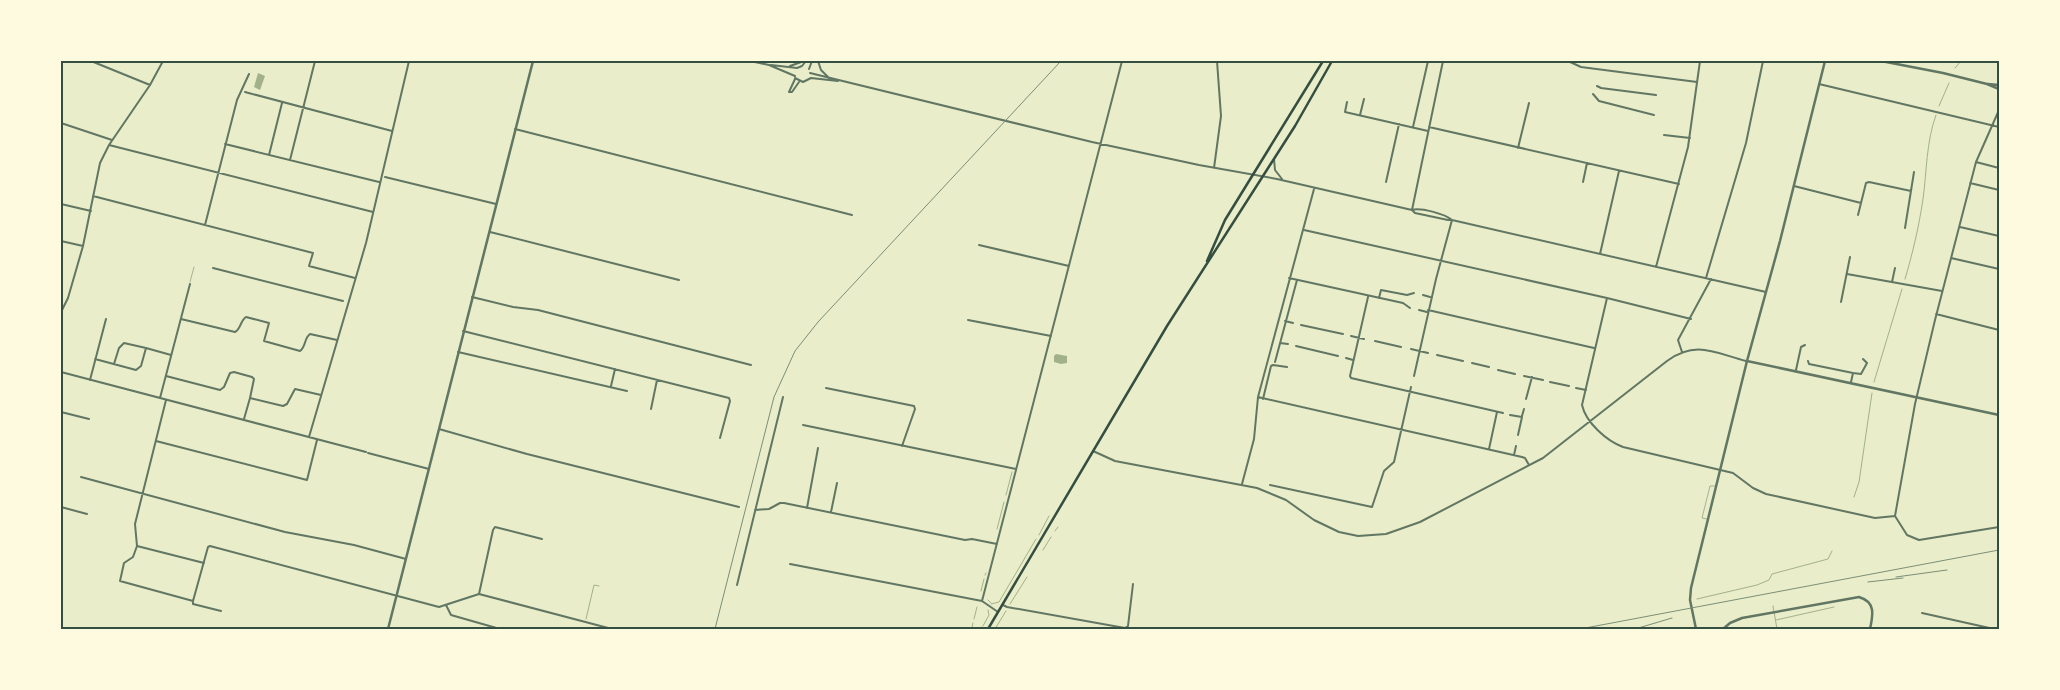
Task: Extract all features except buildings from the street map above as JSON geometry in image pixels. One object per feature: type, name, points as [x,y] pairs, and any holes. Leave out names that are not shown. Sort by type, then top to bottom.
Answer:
[{"type":"main road","points":[[1210,255],[1225,220],[1323,61]]},
{"type":"main road","points":[[988,629],[1210,255],[1275,158],[1332,61]]},
{"type":"street","points":[[91,61],[150,85]]},
{"type":"street","points":[[61,312],[68,298],[83,246],[99,166],[112,140],[150,85],[162,61]]},
{"type":"street","points":[[290,160],[315,61]]},
{"type":"street","points":[[309,437],[374,212],[379,182],[409,61]]},
{"type":"street","points":[[388,629],[533,61]]},
{"type":"street","points":[[750,61],[769,66],[795,77],[800,82]]},
{"type":"street","points":[[769,66],[797,68],[802,66],[805,61]]},
{"type":"street","points":[[788,67],[805,61]]},
{"type":"street","points":[[808,80],[812,61]]},
{"type":"street","points":[[818,61],[821,70],[829,78]]},
{"type":"street","points":[[982,601],[1122,61]]},
{"type":"street","points":[[1214,168],[1221,116],[1217,61]]},
{"type":"street","points":[[1412,128],[1428,61]]},
{"type":"street","points":[[1412,210],[1443,61]]},
{"type":"street","points":[[1568,61],[1578,66],[1697,82]]},
{"type":"street","points":[[1656,267],[1685,162],[1700,61]]},
{"type":"street","points":[[1706,278],[1746,143],[1763,61]]},
{"type":"street","points":[[1696,629],[1690,592],[1747,361],[1825,61]]},
{"type":"street","points":[[1881,61],[1943,73],[1987,84],[1999,89]]},
{"type":"street","points":[[802,66],[809,69]]},
{"type":"street","points":[[797,68],[789,92],[792,92],[800,82],[808,80],[838,81]]},
{"type":"street","points":[[810,73],[1100,144],[1284,181],[1412,210],[1417,209],[1436,213],[1452,220]]},
{"type":"street","points":[[205,225],[225,144],[239,95],[248,74]]},
{"type":"street","points":[[1819,84],[1999,127]]},
{"type":"street","points":[[1987,84],[1999,85]]},
{"type":"street","points":[[1597,86],[1602,89],[1656,96]]},
{"type":"street","points":[[245,92],[392,131]]},
{"type":"street","points":[[1593,94],[1599,100],[1654,115]]},
{"type":"street","points":[[1360,115],[1364,99]]},
{"type":"street","points":[[1347,102],[1345,112],[1428,131]]},
{"type":"street","points":[[269,154],[282,103]]},
{"type":"street","points":[[1518,148],[1529,103]]},
{"type":"street","points":[[1998,112],[1976,162],[1936,314],[1916,396],[1895,516],[1908,535],[1919,540],[1999,527]]},
{"type":"street","points":[[61,123],[112,140]]},
{"type":"street","points":[[1386,182],[1399,124]]},
{"type":"street","points":[[1429,127],[1679,184]]},
{"type":"street","points":[[515,129],[852,215]]},
{"type":"street","points":[[1664,135],[1690,138]]},
{"type":"street","points":[[225,144],[379,182]]},
{"type":"street","points":[[109,145],[374,212]]},
{"type":"street","points":[[1275,158],[1275,170],[1284,181]]},
{"type":"street","points":[[1976,162],[1999,168]]},
{"type":"street","points":[[1582,182],[1587,163]]},
{"type":"street","points":[[1600,254],[1619,171]]},
{"type":"street","points":[[1905,228],[1914,172]]},
{"type":"street","points":[[385,177],[496,204]]},
{"type":"street","points":[[1858,215],[1864,187],[1869,182],[1911,191]]},
{"type":"street","points":[[1970,183],[1999,190]]},
{"type":"street","points":[[1794,186],[1861,202]]},
{"type":"street","points":[[1242,484],[1254,436],[1258,398],[1289,278],[1315,188]]},
{"type":"street","points":[[93,196],[313,253],[310,266],[356,278]]},
{"type":"street","points":[[61,204],[91,211]]},
{"type":"street","points":[[1412,210],[1414,213],[1766,292]]},
{"type":"street","points":[[1414,376],[1431,297],[1452,220]]},
{"type":"street","points":[[1959,227],[1999,236]]},
{"type":"street","points":[[1304,230],[1607,298],[1691,319]]},
{"type":"street","points":[[489,232],[679,280]]},
{"type":"street","points":[[61,241],[83,246]]},
{"type":"street","points":[[979,245],[1069,266]]},
{"type":"street","points":[[1841,302],[1850,257]]},
{"type":"street","points":[[1951,258],[1999,269]]},
{"type":"street","points":[[213,268],[343,301]]},
{"type":"street","points":[[1892,282],[1895,268]]},
{"type":"street","points":[[1847,274],[1942,292]]},
{"type":"street","points":[[1289,278],[1368,297],[1403,303],[1410,308]]},
{"type":"street","points":[[1275,362],[1297,280]]},
{"type":"street","points":[[1682,352],[1678,340],[1711,280]]},
{"type":"street","points":[[160,398],[190,284]]},
{"type":"street","points":[[1379,298],[1381,290],[1407,295],[1414,293]]},
{"type":"street","points":[[1423,295],[1431,297]]},
{"type":"street","points":[[472,297],[514,307],[538,310],[751,365]]},
{"type":"street","points":[[1368,297],[1350,376],[1354,380],[1503,414]]},
{"type":"street","points":[[1607,298],[1582,405],[1584,412],[1608,439],[1623,448],[1737,475],[1753,488],[1766,494],[1875,518],[1895,516]]},
{"type":"street","points":[[1419,310],[1595,348]]},
{"type":"street","points":[[1936,314],[1999,330]]},
{"type":"street","points":[[181,319],[233,332],[239,329],[242,320],[246,317],[269,323],[264,341],[300,350],[304,347],[307,336],[310,334],[337,340]]},
{"type":"street","points":[[90,380],[106,319]]},
{"type":"street","points":[[968,320],[1051,336]]},
{"type":"street","points":[[1286,321],[1293,323]]},
{"type":"street","points":[[1301,324],[1343,334]]},
{"type":"street","points":[[463,331],[729,399],[730,402],[720,438]]},
{"type":"street","points":[[1351,336],[1364,338]]},
{"type":"street","points":[[1374,341],[1401,347]]},
{"type":"street","points":[[1280,342],[1288,344]]},
{"type":"street","points":[[114,364],[119,348],[122,344],[127,343],[171,355]]},
{"type":"street","points":[[1796,370],[1801,347],[1804,345]]},
{"type":"street","points":[[1296,346],[1338,356]]},
{"type":"street","points":[[95,359],[138,369],[141,366],[146,348]]},
{"type":"street","points":[[1411,349],[1428,353]]},
{"type":"street","points":[[1094,451],[1115,462],[1242,484],[1286,500],[1314,520],[1339,532],[1358,536],[1374,536],[1391,533],[1412,525],[1529,465],[1559,447],[1667,361],[1682,352],[1695,349],[1707,350],[1747,361],[1999,415]]},
{"type":"street","points":[[458,352],[628,391]]},
{"type":"street","points":[[1437,355],[1463,361]]},
{"type":"street","points":[[1346,358],[1354,360]]},
{"type":"street","points":[[1808,361],[1809,364],[1853,374],[1862,374],[1867,363],[1863,358]]},
{"type":"street","points":[[1472,364],[1489,368]]},
{"type":"street","points":[[1263,399],[1272,365],[1287,368]]},
{"type":"street","points":[[611,387],[616,369]]},
{"type":"street","points":[[1498,370],[1515,374]]},
{"type":"street","points":[[61,372],[429,469]]},
{"type":"street","points":[[166,376],[220,390],[224,387],[230,373],[234,372],[252,377],[254,379],[244,419]]},
{"type":"street","points":[[1851,382],[1853,374]]},
{"type":"street","points":[[1524,376],[1543,380]]},
{"type":"street","points":[[1526,399],[1532,378]]},
{"type":"street","points":[[651,409],[658,380]]},
{"type":"street","points":[[1550,382],[1569,386]]},
{"type":"street","points":[[1270,485],[1372,507],[1384,471],[1394,462],[1411,387]]},
{"type":"street","points":[[826,388],[913,405],[915,409],[902,446]]},
{"type":"street","points":[[1576,388],[1586,390]]},
{"type":"street","points":[[250,398],[283,406],[287,404],[292,392],[297,389],[321,395]]},
{"type":"street","points":[[737,585],[783,397]]},
{"type":"street","points":[[1258,398],[1514,455],[1525,458],[1529,465]]},
{"type":"street","points":[[166,400],[135,524],[137,546],[133,557],[124,564],[120,579],[121,582],[193,601],[193,604],[221,611]]},
{"type":"street","points":[[1518,435],[1524,409]]},
{"type":"street","points":[[61,412],[89,419]]},
{"type":"street","points":[[1489,450],[1497,412]]},
{"type":"street","points":[[1510,415],[1522,417]]},
{"type":"street","points":[[803,425],[1016,469]]},
{"type":"street","points":[[438,429],[527,454],[739,507]]},
{"type":"street","points":[[156,440],[307,480],[317,439]]},
{"type":"street","points":[[1514,455],[1516,446]]},
{"type":"street","points":[[806,508],[818,448]]},
{"type":"street","points":[[81,477],[284,532],[352,545],[406,559]]},
{"type":"street","points":[[831,512],[837,483]]},
{"type":"street","points":[[755,510],[769,509],[782,503],[965,540],[972,539],[997,544]]},
{"type":"street","points":[[61,507],[87,514]]},
{"type":"street","points":[[479,594],[495,527],[542,539]]},
{"type":"street","points":[[137,546],[204,563]]},
{"type":"street","points":[[193,601],[208,547],[210,546],[438,607],[479,594],[612,629]]},
{"type":"street","points":[[790,564],[982,601],[998,612]]},
{"type":"street","points":[[1003,605],[1125,628],[1128,626],[1133,584]]},
{"type":"street","points":[[1723,629],[1735,620],[1859,597],[1866,600],[1872,606],[1873,613],[1870,629]]},
{"type":"street","points":[[446,605],[451,615],[500,629]]},
{"type":"street","points":[[1922,613],[1994,629]]},
{"type":"lane","points":[[190,284],[194,268]]},
{"type":"lane","points":[[1709,520],[1702,518],[1710,486],[1717,486]]},
{"type":"shaded area","points":[[258,73],[265,76],[260,90],[254,87]]},
{"type":"shaded area","points":[[1056,354],[1067,356],[1067,363],[1054,362]]},
{"type":"waterway","points":[[1955,68],[1961,61]]},
{"type":"waterway","points":[[1939,106],[1949,83]]},
{"type":"waterway","points":[[1905,279],[1920,219],[1929,146],[1936,115]]},
{"type":"waterway","points":[[1874,382],[1902,289]]},
{"type":"waterway","points":[[1854,497],[1859,482],[1872,393]]},
{"type":"waterway","points":[[1006,495],[1012,472]]},
{"type":"waterway","points":[[997,529],[1004,502]]},
{"type":"waterway","points":[[1039,535],[1049,516]]},
{"type":"waterway","points":[[1055,531],[1058,527]]},
{"type":"waterway","points":[[1043,550],[1051,537]]},
{"type":"waterway","points":[[991,604],[999,602],[1036,539]]},
{"type":"waterway","points":[[1697,599],[1757,585],[1769,580],[1772,574],[1828,559],[1832,551]]},
{"type":"waterway","points":[[1010,604],[1027,577]]},
{"type":"waterway","points":[[981,591],[984,579]]},
{"type":"waterway","points":[[586,619],[594,585],[599,586]]},
{"type":"waterway","points":[[988,600],[991,603]]},
{"type":"waterway","points":[[1773,606],[1777,629]]},
{"type":"waterway","points":[[974,619],[977,607]]},
{"type":"waterway","points":[[1776,620],[1834,607]]},
{"type":"waterway","points":[[983,626],[989,615],[988,610]]},
{"type":"waterway","points":[[995,629],[1006,611]]},
{"type":"waterway","points":[[972,628],[973,623]]},
{"type":"railway","points":[[715,629],[774,397],[795,351],[818,322],[1061,61]]},
{"type":"railway","points":[[1580,629],[1999,550]]},
{"type":"railway","points":[[1896,577],[1947,570]]},
{"type":"railway","points":[[1868,582],[1903,578]]},
{"type":"railway","points":[[1635,629],[1672,618]]}]
